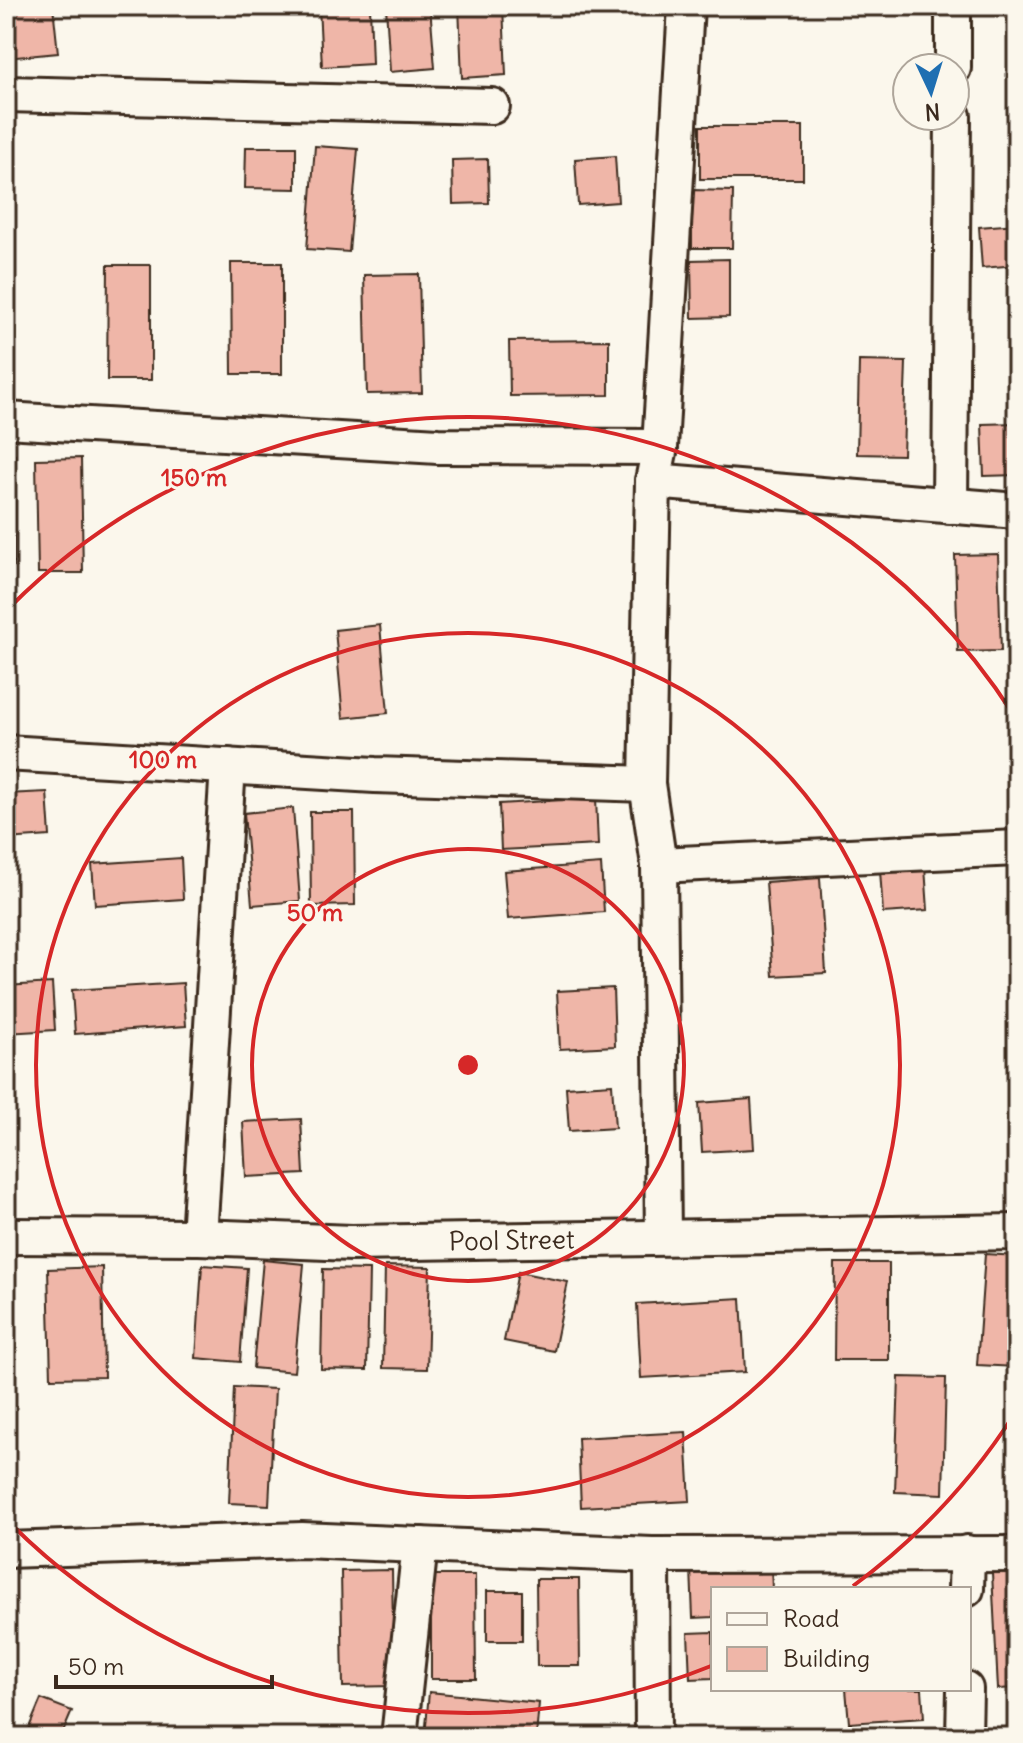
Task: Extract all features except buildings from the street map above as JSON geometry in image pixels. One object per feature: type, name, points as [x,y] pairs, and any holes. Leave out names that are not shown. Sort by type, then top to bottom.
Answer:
[{"type":"street","points":[[663,1237],[659,865],[647,784],[653,481],[660,447],[686,6]]},
{"type":"street","points":[[953,6],[953,52]]},
{"type":"street","points":[[6,94],[492,106]]},
{"type":"street","points":[[950,506],[953,132]]},
{"type":"street","points":[[6,420],[438,446],[660,447]]},
{"type":"street","points":[[653,481],[1017,511]]},
{"type":"street","points":[[6,753],[375,775],[647,784]]},
{"type":"street","points":[[199,1237],[228,766]]},
{"type":"street","points":[[659,865],[1017,848]]},
{"type":"street","name":"Pool Street","points":[[6,1236],[199,1237],[352,1243],[1017,1232]]},
{"type":"street","points":[[6,1550],[302,1540],[652,1555],[1017,1554]]},
{"type":"street","points":[[399,1737],[420,1545]]},
{"type":"street","points":[[966,1587],[967,1553]]},
{"type":"street","points":[[652,1555],[653,1737]]},
{"type":"street","points":[[964,1737],[965,1691]]}]
